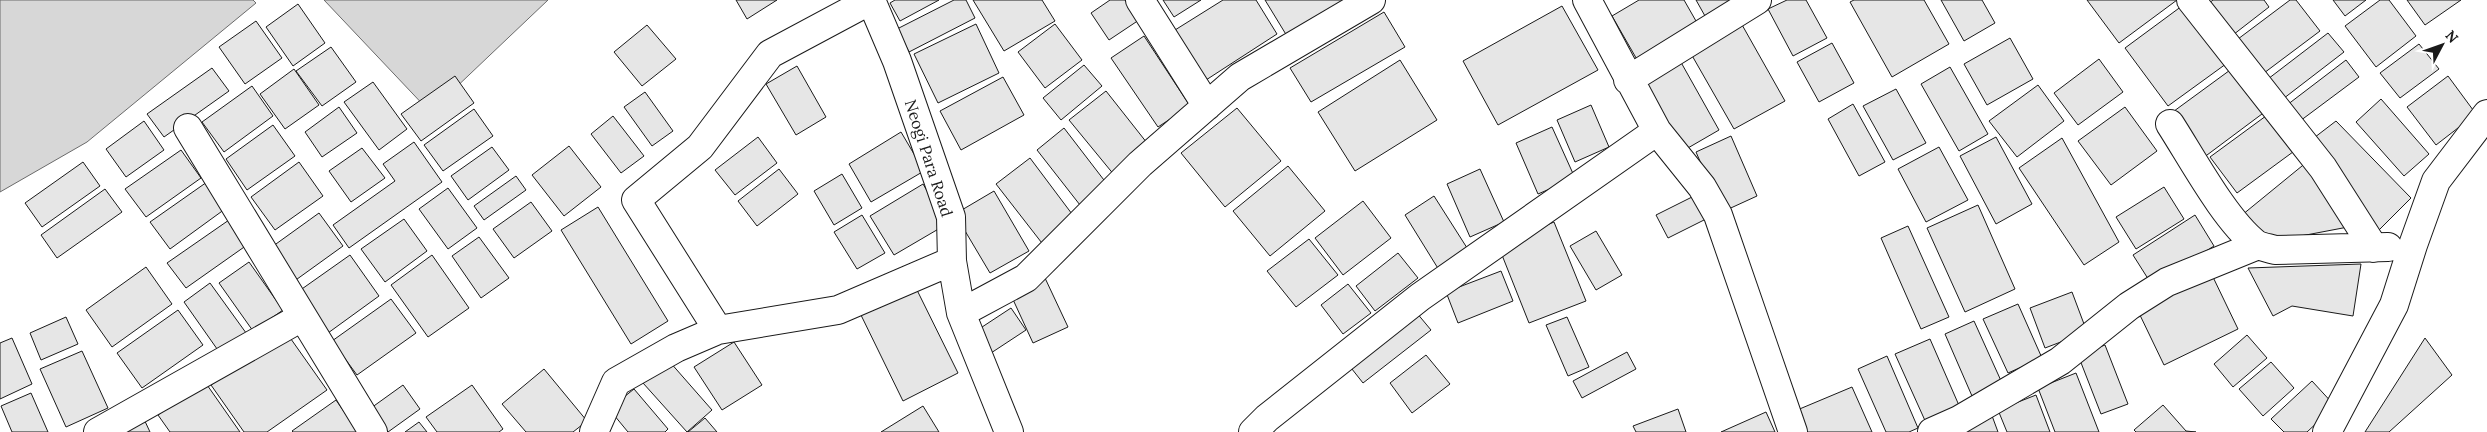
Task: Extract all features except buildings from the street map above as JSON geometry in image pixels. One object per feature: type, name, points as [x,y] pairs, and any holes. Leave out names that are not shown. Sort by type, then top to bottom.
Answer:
[{"type":"street","points":[[718,330],[636,200],[700,147],[770,54],[871,0]]},
{"type":"street","name":"Neogi Para Road","points":[[871,0],[897,61],[951,217],[952,262],[961,313],[1010,432]]},
{"type":"street","points":[[1140,0],[1207,106]]},
{"type":"street","points":[[961,313],[1026,278],[1140,164],[1240,77],[1371,0]]},
{"type":"street","points":[[1587,0],[1628,80],[1658,131],[1702,187],[1718,215],[1793,432]]},
{"type":"street","points":[[1628,80],[1757,0]]},
{"type":"street","points":[[2191,0],[2323,168],[2374,248]]},
{"type":"street","points":[[2327,432],[2394,305],[2412,245],[2436,181],[2487,114]]},
{"type":"street","points":[[2170,124],[2224,208],[2240,228],[2258,245],[2274,250],[2374,248],[2412,245]]},
{"type":"street","points":[[188,128],[373,432]]},
{"type":"street","points":[[1253,432],[1267,418],[1420,297],[1658,131]]},
{"type":"street","points":[[1932,432],[1959,420],[2060,361],[2129,306],[2167,282],[2258,245]]},
{"type":"street","points":[[594,432],[616,382],[676,348],[718,330],[838,310],[952,262]]},
{"type":"street","points":[[98,432],[302,317]]},
{"type":"shaded area","points":[[0,0],[253,0],[256,3],[87,142],[0,192]]},
{"type":"shaded area","points":[[324,0],[548,0],[430,112]]}]
